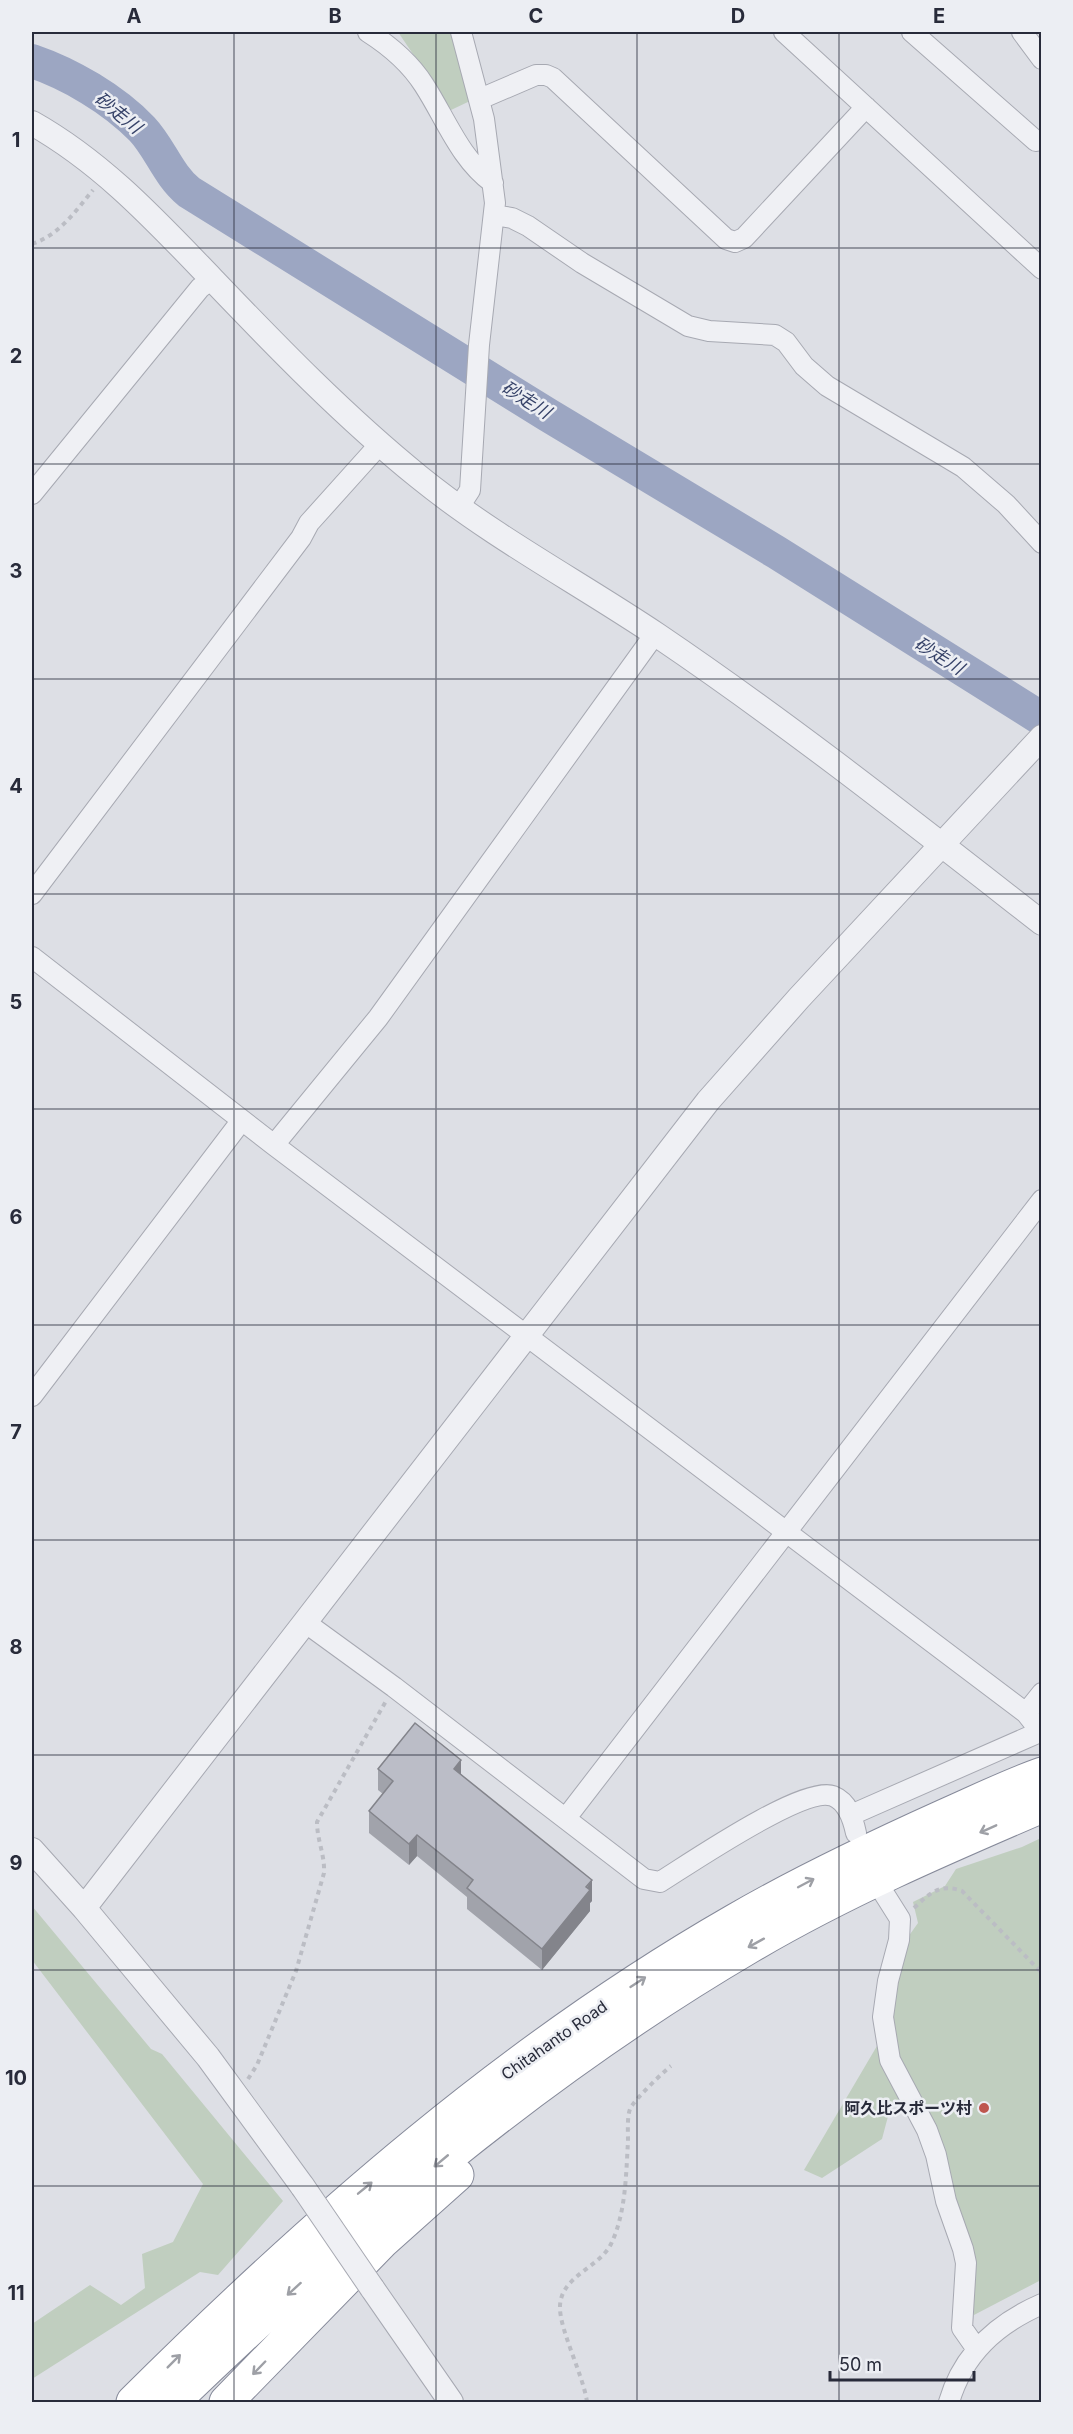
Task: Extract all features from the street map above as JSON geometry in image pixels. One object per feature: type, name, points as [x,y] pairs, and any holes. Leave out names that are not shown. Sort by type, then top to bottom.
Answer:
[{"type":"highway","name":"Chitahanto Road","points":[[133,2403],[222,2314],[349,2201],[508,2072],[581,2021],[734,1921],[909,1832],[1041,1774]]},
{"type":"highway","name":"Chitahanto Road","points":[[172,2403],[364,2225],[453,2151],[540,2086],[624,2028],[749,1947],[825,1904],[924,1857],[1041,1806]]},
{"type":"highway","points":[[226,2403],[382,2242],[515,2124],[597,2059],[624,2028]]},
{"type":"street","points":[[368,32],[395,51],[411,68],[464,153],[479,173],[494,183]]},
{"type":"street","points":[[459,507],[470,490],[478,345],[494,215],[494,183],[480,99],[461,32]]},
{"type":"street","points":[[783,32],[1041,269]]},
{"type":"street","points":[[912,32],[1036,141],[1041,140]]},
{"type":"street","points":[[1022,32],[1041,59]]},
{"type":"street","points":[[480,99],[536,75],[553,78],[726,239],[735,242],[744,238],[866,107]]},
{"type":"street","points":[[32,123],[106,174],[157,220],[313,381],[380,444],[459,507],[655,634],[770,714],[1041,923]]},
{"type":"street","points":[[494,215],[512,218],[528,226],[582,263],[688,326],[709,331],[775,334],[786,342],[804,366],[827,386],[963,467],[1006,504],[1041,543]]},
{"type":"street","points":[[32,494],[200,288],[212,279]]},
{"type":"street","points":[[32,894],[301,538],[309,523],[380,444]]},
{"type":"street","points":[[274,1145],[378,1018],[655,634]]},
{"type":"street","points":[[84,1908],[708,1101],[940,844],[1041,737]]},
{"type":"street","points":[[32,957],[274,1145],[1026,1713],[1041,1731],[854,1824],[842,1802],[832,1796],[822,1794],[806,1798],[769,1816],[660,1882],[644,1880],[394,1687],[306,1623]]},
{"type":"street","points":[[32,1396],[242,1120]]},
{"type":"street","points":[[566,1818],[784,1531],[867,1430],[1041,1200]]},
{"type":"street","points":[[1026,1713],[1041,1693]]},
{"type":"street","points":[[32,1850],[84,1908],[208,2057],[303,2187],[451,2403]]},
{"type":"street","points":[[883,1892],[900,1919],[899,1940],[888,1981],[883,2017],[890,2060],[927,2130],[936,2155],[946,2201],[966,2264],[962,2328],[976,2348]]},
{"type":"street","points":[[949,2403],[961,2371],[976,2348],[1017,2315],[1041,2304]]},
{"type":"path","points":[[32,244],[45,239],[64,225],[106,174]]},
{"type":"path","points":[[234,2092],[250,2077],[257,2065],[296,1971],[324,1873],[325,1856],[317,1833],[317,1822],[394,1687]]},
{"type":"path","points":[[900,1919],[938,1888],[947,1887],[962,1891],[1041,1973]]},
{"type":"path","points":[[587,2403],[579,2367],[564,2324],[560,2307],[562,2297],[566,2287],[611,2245],[626,2188],[630,2109],[661,2073],[671,2066]]},
{"type":"green space","points":[[398,32],[452,32],[470,101],[451,110]]},
{"type":"green space","name":"阿久比スポーツ村","points":[[1041,1838],[1041,2280],[974,2315],[974,2273],[913,2104],[891,2105],[882,2139],[822,2178],[804,2170],[884,2034],[908,1937],[918,1923],[913,1902],[945,1886],[956,1869],[1022,1847]]},
{"type":"green space","points":[[32,1906],[151,2049],[162,2054],[283,2201],[218,2275],[200,2272],[32,2379],[32,2324],[90,2285],[121,2305],[145,2288],[142,2254],[173,2242],[203,2184],[32,1960]]},
{"type":"building","points":[[415,1723],[461,1760],[454,1769],[592,1880],[586,1887],[590,1890],[542,1949],[467,1888],[473,1880],[417,1835],[409,1844],[369,1811],[393,1781],[378,1769]]},
{"type":"waterway","name":"砂走川","points":[[32,61],[61,73],[90,89],[131,118],[148,136],[175,178],[189,192],[548,415],[776,552],[1042,719]]},
{"type":"place","name":"阿久比スポーツ村","points":[[984,2108]]}]
